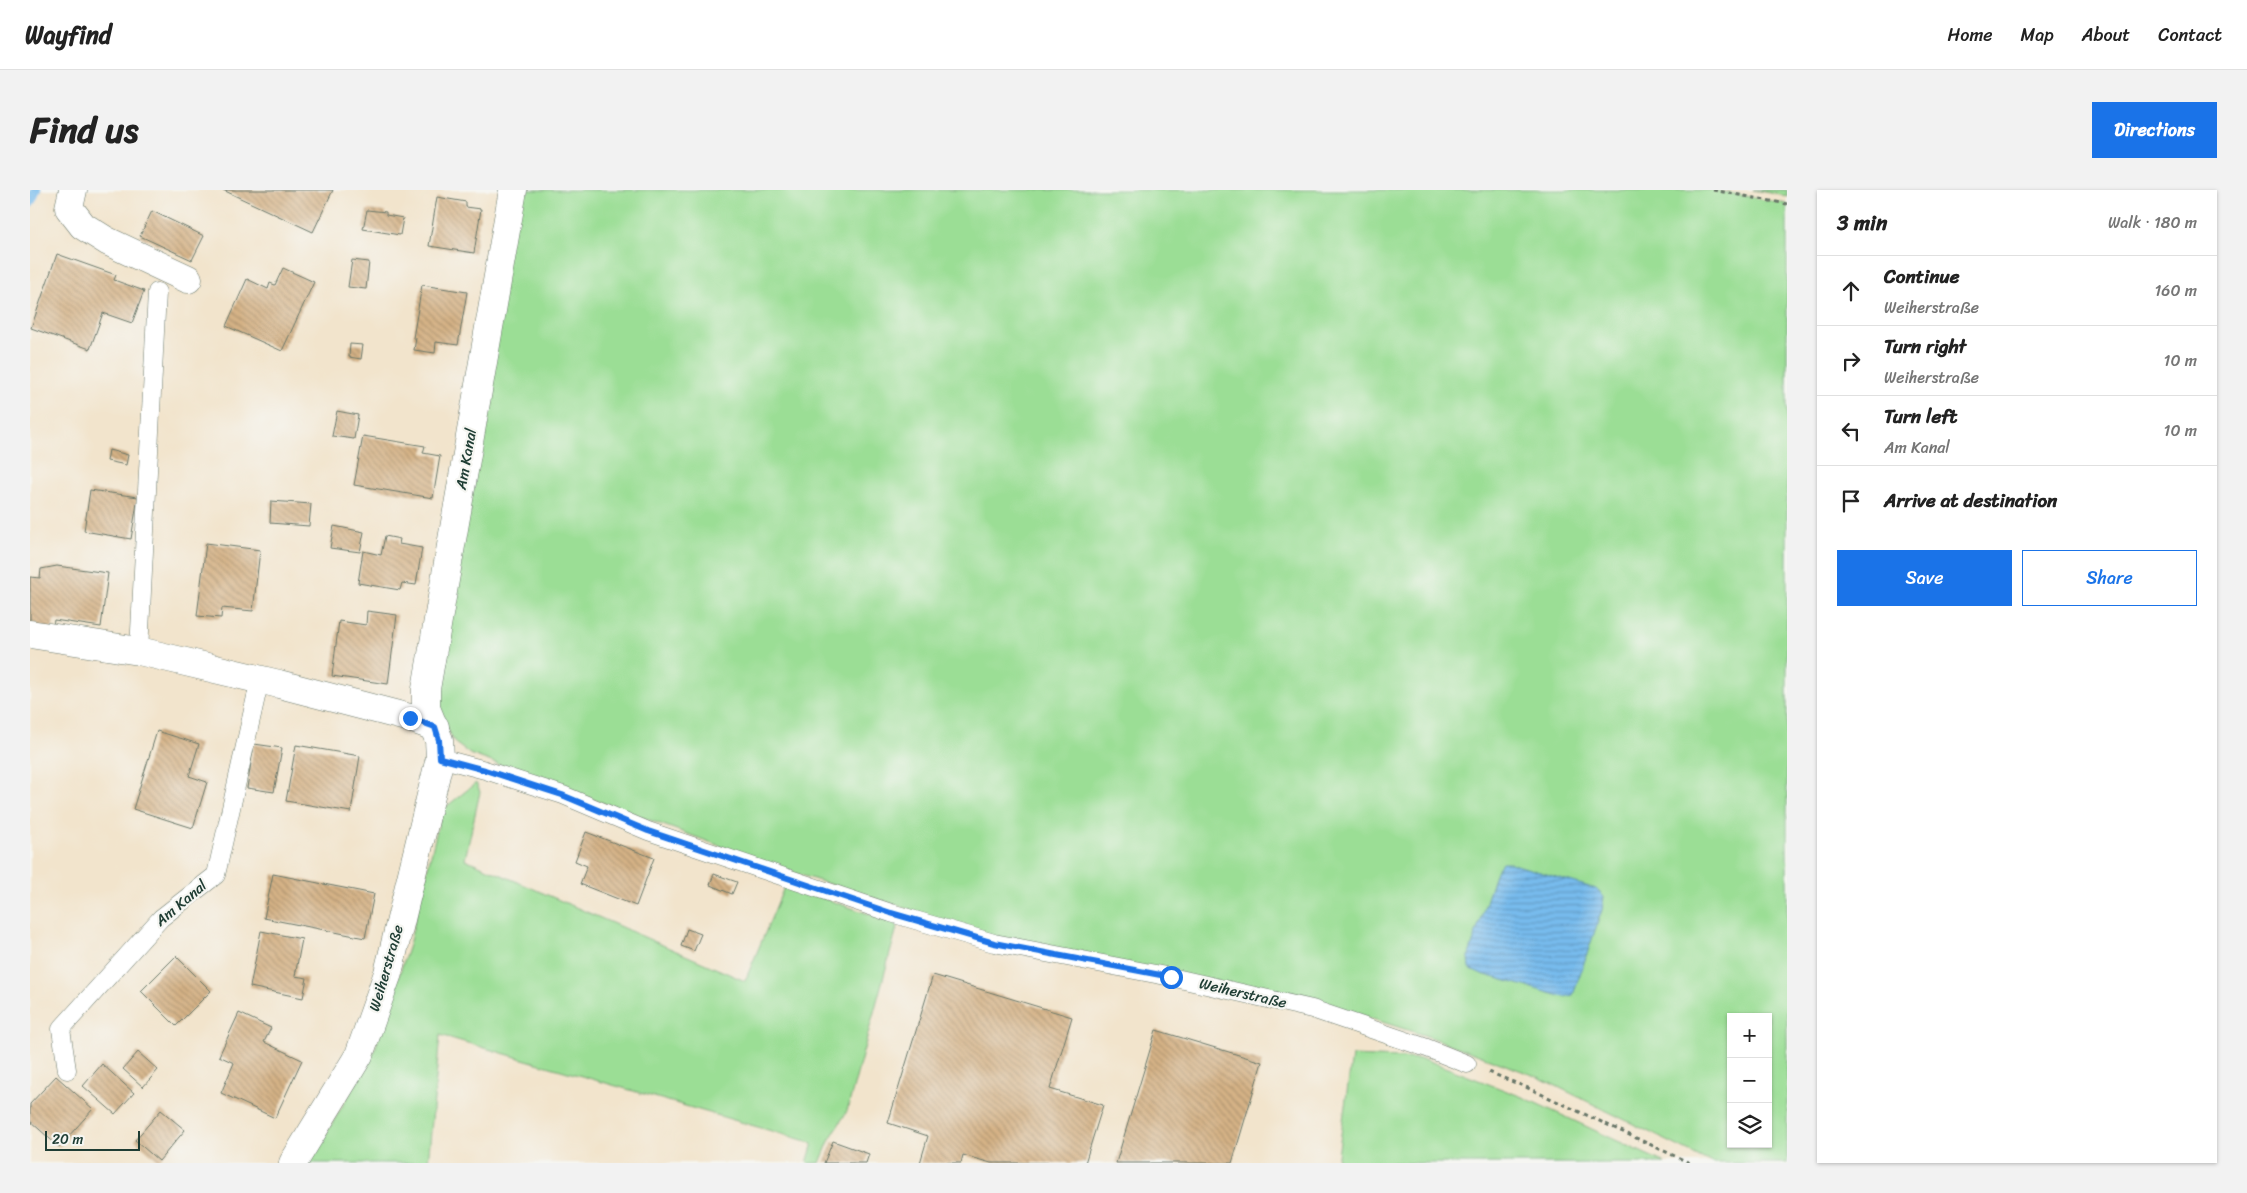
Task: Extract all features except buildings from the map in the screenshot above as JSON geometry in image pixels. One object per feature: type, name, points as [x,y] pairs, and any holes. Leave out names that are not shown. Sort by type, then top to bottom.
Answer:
[{"type":"street","points":[[73,190],[69,208],[83,226],[107,241],[188,279]]},
{"type":"street","name":"Am Kanal","points":[[438,742],[426,708],[426,689],[513,190]]},
{"type":"street","points":[[30,634],[139,651],[260,679],[410,718],[438,742]]},
{"type":"street","name":"Weiherstraße","points":[[294,1163],[359,1055],[388,973],[438,742]]},
{"type":"lane","points":[[139,651],[158,292]]},
{"type":"lane","name":"Am Kanal","points":[[67,1070],[61,1029],[161,918],[216,875],[260,679]]},
{"type":"lane","name":"Weiherstraße","points":[[438,742],[478,767],[562,795],[648,831],[891,913],[994,943],[1171,977],[1312,1009],[1427,1048],[1467,1064]]},
{"type":"path","points":[[1714,190],[1787,204]]},
{"type":"path","points":[[1467,1064],[1528,1088],[1690,1163]]},
{"type":"green space","points":[[510,190],[1713,190],[1787,204],[1787,1163],[1712,1163],[1538,1077],[1433,1038],[1341,1009],[1312,1009],[994,943],[912,910],[791,872],[470,754],[455,743],[426,689]]},
{"type":"green space","points":[[1753,190],[1787,190],[1787,196]]},
{"type":"green space","points":[[476,783],[480,792],[465,859],[745,981],[785,885],[898,924],[847,1111],[830,1139],[820,1163],[807,1163],[813,1143],[440,1035],[428,1163],[309,1163],[374,1052],[409,945],[442,810]]},
{"type":"green space","points":[[1352,1056],[1424,1059],[1525,1098],[1665,1163],[1337,1163]]},
{"type":"water","points":[[1502,863],[1510,863],[1596,889],[1604,897],[1602,910],[1573,995],[1564,997],[1482,974],[1469,968],[1468,958],[1496,871]]},
{"type":"waterway","points":[[30,203],[36,190]]},
{"type":"route","points":[[410,718],[435,727],[439,740],[440,758],[456,761],[562,795],[648,831],[729,859],[891,913],[994,943],[1171,977]]}]
